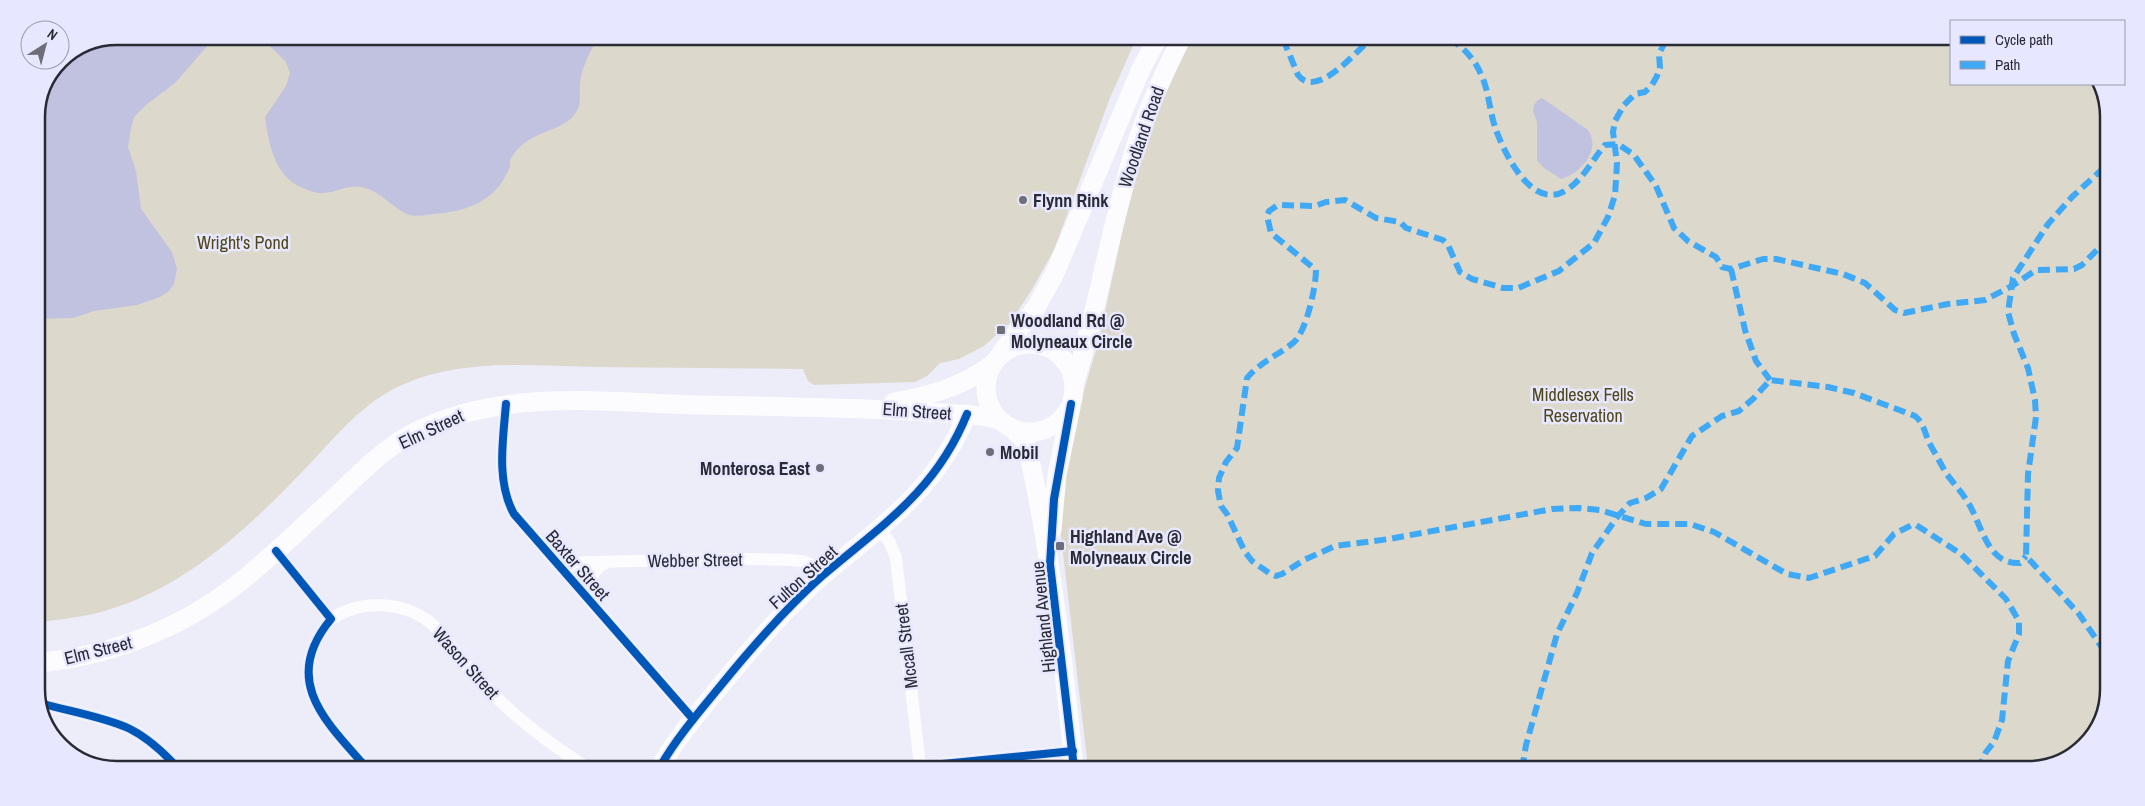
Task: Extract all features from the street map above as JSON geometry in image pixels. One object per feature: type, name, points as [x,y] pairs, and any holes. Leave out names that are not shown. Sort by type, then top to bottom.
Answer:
[{"type":"main road","name":"Woodland Road","points":[[996,360],[1035,309],[1048,287],[1153,45]]},
{"type":"main road","name":"Woodland Road","points":[[1074,385],[1091,325],[1117,213],[1134,151],[1158,86],[1178,45]]},
{"type":"main road","points":[[1022,344],[1042,345],[1054,350],[1064,358],[1070,369],[1074,385],[1072,404],[1065,416],[1050,428],[1032,432],[1006,424],[988,403],[986,392],[986,380],[996,360],[1022,344]]},
{"type":"main road","name":"Elm Street","points":[[864,408],[926,397],[963,383],[996,360]]},
{"type":"main road","name":"Elm Street","points":[[45,662],[69,659],[112,649],[167,628],[199,611],[231,590],[364,470],[403,439],[471,410],[506,404],[564,401],[864,408],[968,414],[1006,424]]},
{"type":"main road","name":"Highland Avenue","points":[[1050,564],[1054,500],[1072,404]]},
{"type":"main road","name":"Fulton Street","points":[[664,761],[693,719],[757,642],[823,576],[911,502],[929,481],[950,450],[968,414]]},
{"type":"main road","name":"Highland Avenue","points":[[1006,424],[1024,440],[1028,450],[1050,564],[1074,759]]},
{"type":"street","name":"Baxter Street","points":[[506,404],[504,470],[505,495],[508,503],[524,526],[693,719]]},
{"type":"street","name":"Mccall Street","points":[[880,529],[890,543],[896,558],[915,761]]},
{"type":"street","points":[[276,551],[331,619],[324,628],[312,652],[308,674],[310,691],[318,708],[361,761]]},
{"type":"street","name":"Webber Street","points":[[563,570],[579,563],[748,559],[802,561],[813,565],[823,576]]},
{"type":"street","name":"Baxter Street","points":[[596,609],[588,594],[592,577],[601,565],[613,561]]},
{"type":"street","name":"Wason Street","points":[[331,619],[355,608],[377,605],[397,607],[418,615],[437,630],[483,683],[510,710],[578,761]]},
{"type":"street","points":[[47,705],[130,729],[152,742],[171,761]]},
{"type":"street","points":[[1034,761],[1074,759]]},
{"type":"green space","name":"Wright's Pond","points":[[117,45],[1133,45],[1110,98],[1054,250],[1010,323],[984,346],[959,359],[940,363],[927,376],[915,382],[814,385],[808,381],[803,369],[524,365],[475,367],[450,370],[427,376],[404,384],[389,392],[362,411],[338,433],[261,513],[215,553],[164,586],[137,599],[99,612],[45,622],[46,103],[50,89],[57,77],[63,70],[70,70],[70,63],[89,50]]},
{"type":"green space","name":"Middlesex Fells Reservation","points":[[1188,45],[1950,45],[1950,85],[2092,85],[2099,103],[2100,112],[2100,689],[2096,712],[2085,733],[2064,751],[2042,760],[2028,761],[1087,761],[1058,510],[1067,447],[1099,340],[1123,228],[1137,175],[1162,100]]},
{"type":"water","name":"Wright's Pond","points":[[208,45],[175,83],[146,105],[134,117],[128,147],[136,171],[141,209],[172,252],[177,269],[174,284],[169,291],[160,297],[137,305],[94,311],[73,318],[45,319],[45,117],[50,89],[63,70],[70,70],[70,63],[77,57],[89,50],[103,46]]},
{"type":"water","name":"Wright's Pond","points":[[269,45],[594,45],[582,72],[579,107],[568,121],[561,126],[534,137],[517,150],[510,160],[509,170],[500,185],[485,199],[455,211],[422,216],[405,213],[372,190],[355,187],[319,193],[295,184],[287,177],[275,160],[265,117],[286,86],[290,73],[286,62]]},
{"type":"water","points":[[1542,98],[1588,130],[1592,138],[1591,153],[1582,167],[1561,179],[1544,168],[1537,160],[1537,122],[1533,111],[1534,105]]},
{"type":"marked path","points":[[1286,45],[1298,75],[1306,81],[1315,82],[1336,71],[1364,45]]},
{"type":"marked path","points":[[1458,45],[1471,57],[1483,79],[1493,120],[1505,151],[1513,165],[1532,187],[1543,194],[1555,195],[1568,189],[1584,174],[1605,145],[1618,144],[1634,155],[1656,186],[1674,228],[1688,241],[1716,257],[1722,267],[1731,269],[1763,259],[1776,259],[1843,274],[1865,283],[1895,310],[1904,313],[1948,304],[1985,300],[2012,286],[2036,270],[2074,269],[2082,265],[2100,248]]},
{"type":"marked path","points":[[1664,45],[1659,54],[1660,68],[1652,85],[1645,92],[1635,94],[1624,105],[1615,121],[1613,132],[1617,163],[1615,195],[1608,217],[1594,243],[1559,271],[1518,288],[1503,288],[1472,279],[1460,272],[1448,245],[1443,240],[1406,228],[1400,222],[1376,218],[1345,200],[1326,202],[1315,206],[1278,205],[1269,211],[1267,216],[1271,233],[1316,270],[1314,287],[1306,320],[1298,338],[1257,368],[1247,378],[1237,448],[1226,462],[1219,478],[1218,491],[1221,506],[1227,514],[1245,552],[1252,561],[1276,576],[1304,560],[1335,546],[1389,539],[1552,509],[1578,508],[1600,510],[1646,524],[1690,524],[1714,532],[1787,574],[1809,578],[1875,556],[1894,534],[1912,525],[1916,525],[1961,554],[2006,599],[2019,621],[2019,634],[2008,661],[2002,720],[1994,742],[1982,761]]},
{"type":"marked path","points":[[2100,171],[2072,197],[2048,224],[2013,278],[2008,312],[2014,334],[2028,368],[2035,400],[2036,417],[2028,474],[2026,556],[2079,614],[2100,645]]},
{"type":"marked path","points":[[1731,269],[1745,330],[1756,361],[1770,380]]},
{"type":"marked path","points":[[1523,761],[1526,745],[1557,634],[1577,593],[1592,553],[1618,516],[1630,503],[1646,498],[1661,489],[1692,436],[1722,416],[1739,411],[1770,380],[1828,387],[1854,393],[1915,416],[1921,423],[1946,473],[1967,501],[1992,550],[1999,557],[2009,562],[2020,563],[2026,556]]},
{"type":"cycle path","points":[[506,404],[502,446],[503,474],[508,502],[514,514],[693,719]]},
{"type":"cycle path","points":[[1071,404],[1054,499],[1050,564],[1073,761]]},
{"type":"cycle path","points":[[664,761],[697,714],[782,615],[822,576],[886,523],[923,486],[940,465],[967,414]]},
{"type":"cycle path","points":[[276,551],[331,619],[316,641],[309,661],[309,680],[314,698],[323,715],[361,761]]},
{"type":"cycle path","points":[[47,705],[98,718],[130,729],[143,736],[171,761]]},
{"type":"cycle path","points":[[972,761],[1073,751]]},
{"type":"place","name":"Flynn Rink","points":[[1023,200]]},
{"type":"place","name":"Woodland Rd @ Molyneaux Circle","points":[[1001,330]]},
{"type":"place","name":"Mobil","points":[[990,452]]},
{"type":"place","name":"Monterosa East","points":[[820,468]]},
{"type":"place","name":"Highland Ave @ Molyneaux Circle","points":[[1060,546]]}]
